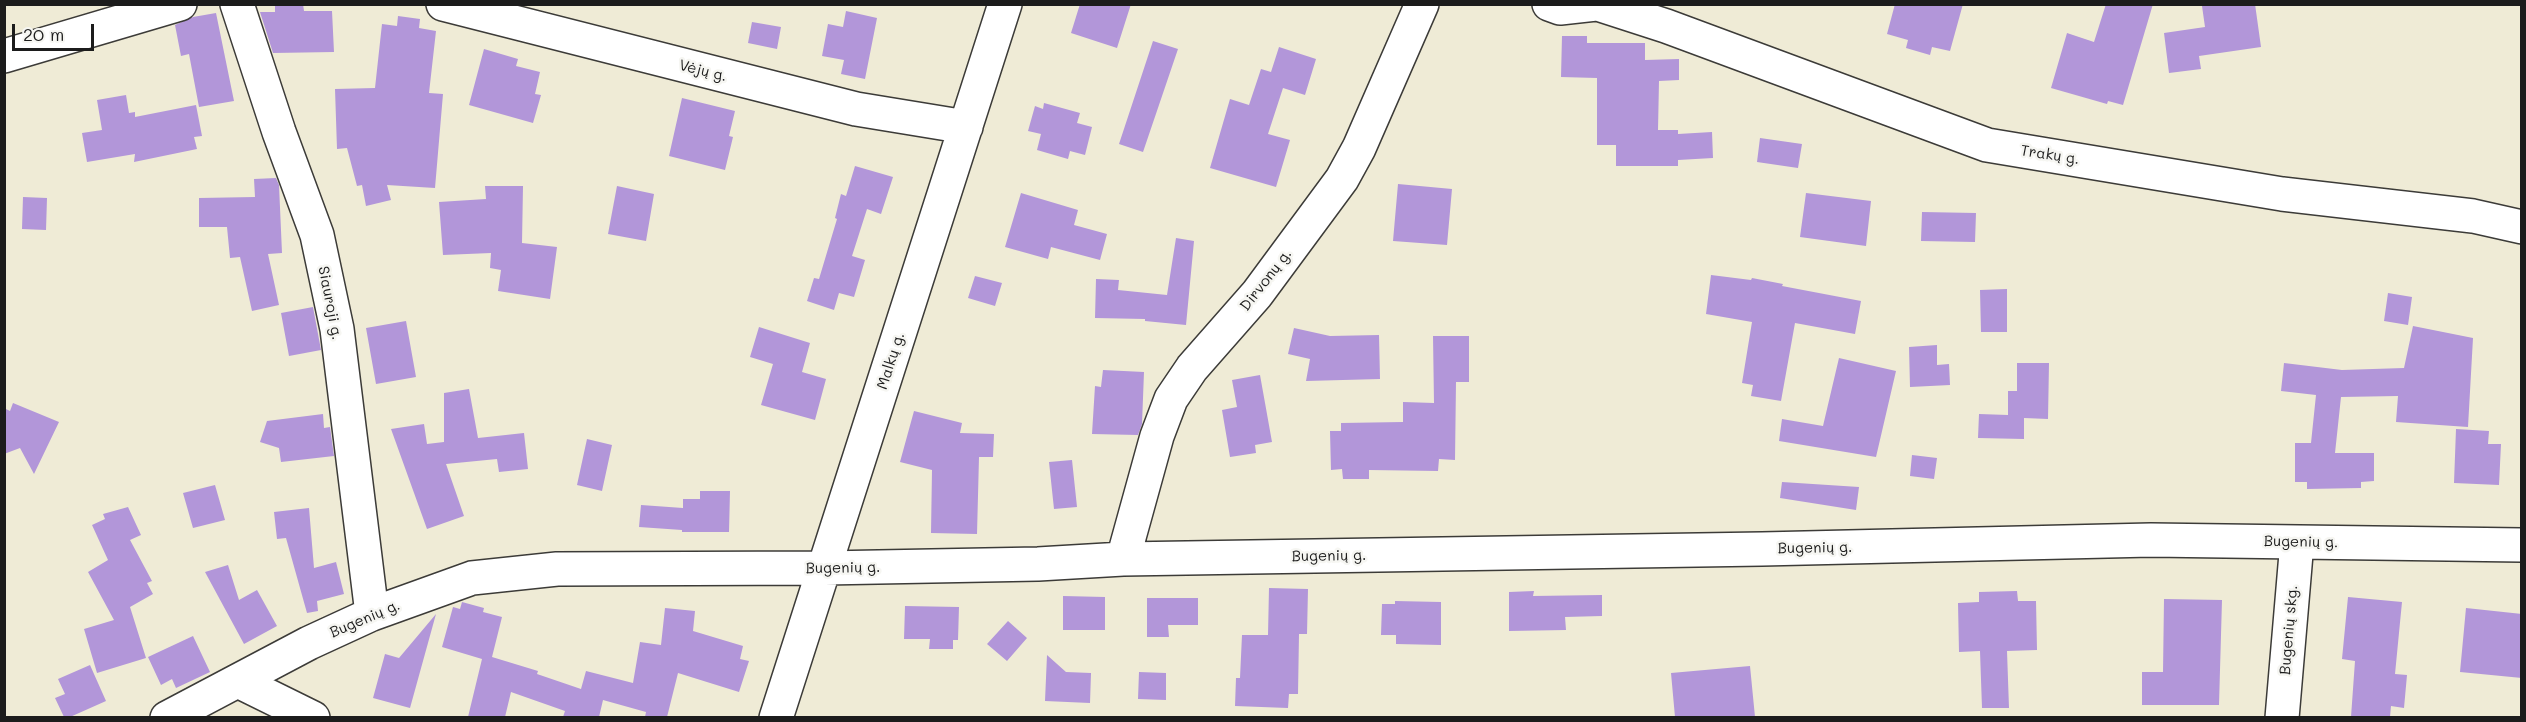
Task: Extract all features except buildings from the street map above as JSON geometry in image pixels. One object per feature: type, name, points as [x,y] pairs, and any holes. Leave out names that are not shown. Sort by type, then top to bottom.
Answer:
[{"type":"street","points":[[4,56],[180,4]]},
{"type":"street","name":"Siauroji g.","points":[[237,4],[316,235],[337,329],[372,614]]},
{"type":"street","name":"Vėjų g.","points":[[443,4],[856,110],[966,127]]},
{"type":"street","name":"Malkų g.","points":[[776,717],[1005,4]]},
{"type":"street","name":"Dirvonų g.","points":[[1123,559],[1157,436],[1171,399],[1192,368],[1257,294],[1342,179],[1359,148],[1408,31],[1422,4]]},
{"type":"street","name":"Trakų g.","points":[[1549,4],[1560,8],[1597,4],[1666,26],[1987,145],[2282,194],[2473,216],[2522,227]]},
{"type":"street","name":"Bugenių g.","points":[[167,717],[309,643],[372,614],[472,578],[557,569],[825,568],[1038,564],[1123,559],[1762,549],[2151,540],[2522,545]]},
{"type":"street","name":"Bugenių skg.","points":[[2282,717],[2297,542]]},
{"type":"street","points":[[238,681],[313,717]]}]
